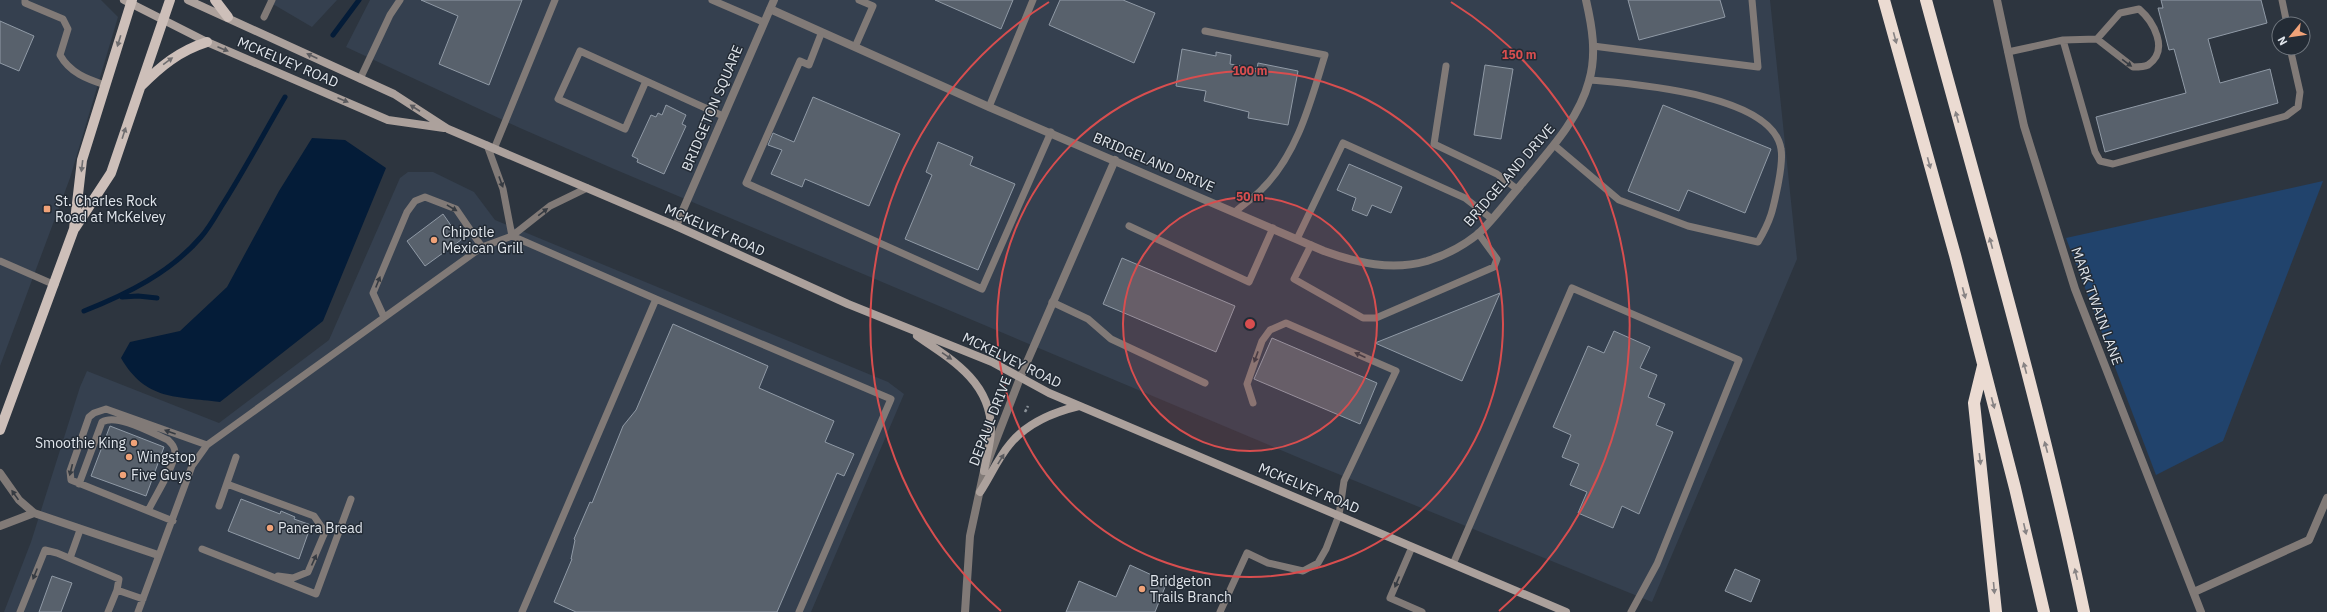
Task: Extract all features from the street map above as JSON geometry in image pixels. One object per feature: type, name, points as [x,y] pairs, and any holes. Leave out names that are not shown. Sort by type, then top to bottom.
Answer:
[{"type":"highway","points":[[1884,0],[1983,365],[2015,488],[2044,612]]},
{"type":"highway","points":[[1926,0],[2037,413],[2058,496],[2084,612]]},
{"type":"highway","points":[[1983,365],[1974,403],[1996,612]]},
{"type":"main road","points":[[74,229],[111,173],[170,0]]},
{"type":"main road","points":[[215,0],[228,17]]},
{"type":"main road","points":[[0,430],[55,285],[74,229],[82,160],[129,1]]},
{"type":"main road","points":[[139,88],[160,67],[187,48],[207,42]]},
{"type":"street","name":"MCKELVEY ROAD","points":[[188,0],[394,94],[448,128],[676,226],[848,304],[992,362],[1020,378],[1080,406],[1566,612]]},
{"type":"street","name":"BRIDGETON SQUARE","points":[[676,226],[763,22],[774,0]]},
{"type":"street","points":[[1586,0],[1592,28],[1593,46]]},
{"type":"street","name":"MARK TWAIN LANE","points":[[1997,0],[2024,126],[2075,289],[2133,441],[2201,612]]},
{"type":"street","name":"MCKELVEY ROAD","points":[[129,1],[162,21],[207,42],[388,120],[448,128]]},
{"type":"street","name":"BRIDGELAND DRIVE","points":[[770,9],[821,34],[856,47],[989,107],[1051,132],[1311,245],[1366,264],[1398,266],[1427,261],[1444,255],[1467,242],[1492,219],[1554,145],[1577,110],[1590,80],[1593,46]]},
{"type":"street","name":"DEPAUL DRIVE","points":[[965,612],[970,536],[984,471],[1020,378],[1052,302],[1115,160]]},
{"type":"street","points":[[903,326],[958,363],[976,382],[988,408],[991,430],[984,471]]},
{"type":"street","points":[[980,492],[1010,444],[1023,432],[1059,411],[1080,406]]},
{"type":"street","points":[[0,473],[18,500],[34,513],[80,530],[158,555]]},
{"type":"street","points":[[2194,592],[2309,540],[2327,498]]},
{"type":"street","points":[[0,526],[34,513]]},
{"type":"lane","points":[[24,0],[25,3],[63,19],[68,29],[60,55],[65,65],[86,79],[105,85]]},
{"type":"lane","points":[[264,17],[272,0]]},
{"type":"lane","points":[[360,79],[390,15],[400,0]]},
{"type":"lane","points":[[512,236],[503,189],[491,147],[555,0]]},
{"type":"lane","points":[[712,0],[763,22]]},
{"type":"lane","points":[[856,47],[873,6],[860,0]]},
{"type":"lane","points":[[989,107],[1033,0]]},
{"type":"lane","points":[[1593,46],[1758,67],[1752,0]]},
{"type":"lane","points":[[2282,0],[2285,16]]},
{"type":"lane","points":[[2008,52],[2063,40],[2097,39],[2133,67],[2147,65],[2156,56],[2158,45],[2156,32],[2149,17],[2139,9],[2120,14],[2097,39]]},
{"type":"lane","points":[[1205,31],[1325,54],[1307,113],[1282,165],[1263,188],[1235,212]]},
{"type":"lane","points":[[821,34],[809,65],[800,61],[746,183],[982,289],[1051,132]]},
{"type":"lane","points":[[2063,40],[2095,152],[2100,161],[2113,164],[2286,116],[2298,107],[2300,92],[2292,56]]},
{"type":"lane","points":[[646,81],[625,129],[558,99],[580,51],[646,81],[723,116]]},
{"type":"lane","points":[[1446,66],[1434,144],[1497,174],[1517,189]]},
{"type":"lane","points":[[1554,145],[1619,200],[1688,226],[1758,242],[1771,220],[1781,170],[1781,148],[1771,129],[1760,119],[1739,106],[1684,92],[1641,85],[1590,80]]},
{"type":"lane","points":[[1297,239],[1343,143],[1465,198],[1492,219]]},
{"type":"lane","points":[[138,612],[158,555],[173,521],[192,466],[207,445],[482,247],[512,236],[550,206],[587,188]]},
{"type":"lane","points":[[384,318],[373,293],[407,212],[415,201],[425,197],[456,209],[482,247]]},
{"type":"lane","points":[[1129,226],[1249,282],[1273,228]]},
{"type":"lane","points":[[1311,245],[1294,279],[1363,318],[1376,318],[1494,267],[1497,259],[1478,233]]},
{"type":"lane","points":[[512,236],[656,300],[891,399],[799,612]]},
{"type":"lane","points":[[0,261],[55,285]]},
{"type":"lane","points":[[1453,564],[1572,288],[1739,360],[1657,564],[1631,612]]},
{"type":"lane","points":[[522,612],[656,300]]},
{"type":"lane","points":[[1052,302],[1088,319],[1111,339],[1205,383]]},
{"type":"lane","points":[[1220,612],[1246,553],[1268,563],[1303,571],[1318,563],[1326,549],[1339,515],[1344,481],[1396,371],[1286,323],[1270,330],[1262,341],[1247,384],[1252,403]]},
{"type":"lane","points":[[173,521],[71,480],[69,475],[89,417],[99,410],[106,409],[207,445]]},
{"type":"lane","points":[[79,484],[102,422],[107,419],[118,419],[168,440],[173,445],[175,453],[171,465],[148,511]]},
{"type":"lane","points":[[219,506],[236,458]]},
{"type":"lane","points":[[228,484],[314,516],[325,532],[308,572],[293,578],[270,576]]},
{"type":"lane","points":[[202,549],[316,594],[351,499]]},
{"type":"lane","points":[[70,558],[80,530]]},
{"type":"lane","points":[[1412,546],[1390,598],[1422,612]]},
{"type":"lane","points":[[20,612],[45,550],[70,558],[119,579],[117,590],[108,612]]},
{"type":"lane","points":[[117,590],[143,599]]},
{"type":"path","points":[[1025,412],[1028,406]]},
{"type":"path","points":[[1020,409],[1030,414]]},
{"type":"shaded area","points":[[0,0],[101,0],[118,17],[70,178],[0,366]]},
{"type":"shaded area","points":[[266,0],[337,0],[312,27]]},
{"type":"shaded area","points":[[370,0],[1770,0],[1797,259],[1652,602],[1321,467],[614,169],[520,128],[346,47]]},
{"type":"shaded area","points":[[312,138],[345,140],[386,168],[323,321],[220,402],[163,394],[141,382],[131,372],[121,358],[130,342],[180,331],[227,287],[279,191]]},
{"type":"shaded area","points":[[408,172],[433,172],[474,192],[495,220],[888,382],[904,394],[811,612],[4,612],[31,542],[80,387],[87,371],[219,423],[329,340],[400,178]]},
{"type":"shaded area","points":[[2323,181],[2223,441],[2156,475],[2066,238]]},
{"type":"building","points":[[421,0],[522,0],[489,85],[439,64],[458,16]]},
{"type":"building","points":[[935,0],[1013,0],[1001,29]]},
{"type":"building","points":[[1060,0],[1123,0],[1155,13],[1134,63],[1049,25]]},
{"type":"building","points":[[1628,0],[1720,0],[1725,17],[1639,40]]},
{"type":"building","points":[[2161,0],[2261,0],[2267,23],[2208,39],[2220,83],[2270,69],[2278,103],[2105,152],[2096,117],[2186,93],[2174,49],[2169,50],[2158,8],[2163,8]]},
{"type":"building","points":[[0,21],[34,36],[19,71],[0,63]]},
{"type":"building","points":[[1182,49],[1216,56],[1216,52],[1231,55],[1230,64],[1257,69],[1258,63],[1298,71],[1288,125],[1248,118],[1249,112],[1204,101],[1206,91],[1176,86]]},
{"type":"building","points":[[1485,65],[1513,69],[1501,139],[1474,135]]},
{"type":"building","points":[[813,97],[900,134],[869,206],[805,179],[802,187],[771,174],[782,150],[768,145],[773,133],[794,142]]},
{"type":"building","points":[[666,105],[686,115],[682,124],[686,126],[664,174],[637,162],[638,159],[632,156],[651,115],[656,117],[658,113],[662,115]]},
{"type":"building","points":[[1663,105],[1771,149],[1745,213],[1688,190],[1679,211],[1628,191]]},
{"type":"building","points":[[938,142],[973,157],[970,165],[1015,184],[978,270],[905,239],[932,175],[926,172]]},
{"type":"building","points":[[1349,164],[1402,187],[1391,213],[1372,205],[1367,216],[1352,210],[1356,198],[1337,190]]},
{"type":"building","name":"Chipotle Mexican Grill","points":[[443,214],[461,240],[425,266],[407,241]]},
{"type":"building","points":[[1122,258],[1235,306],[1216,352],[1103,304]]},
{"type":"building","points":[[1500,293],[1462,381],[1375,343]]},
{"type":"building","points":[[673,324],[768,366],[759,388],[834,421],[825,442],[854,454],[844,476],[837,473],[777,612],[576,612],[554,602],[572,559],[574,539],[590,502],[592,503],[623,426],[636,410]]},
{"type":"building","points":[[1614,331],[1650,347],[1640,368],[1657,375],[1648,397],[1665,404],[1656,425],[1673,432],[1639,514],[1622,506],[1613,528],[1578,513],[1587,492],[1570,485],[1579,464],[1562,457],[1571,435],[1553,427],[1588,346],[1604,353]]},
{"type":"building","points":[[1272,338],[1377,383],[1360,424],[1254,379]]},
{"type":"building","points":[[110,426],[164,447],[146,496],[91,476]]},
{"type":"building","name":"Panera Bread","points":[[241,499],[280,514],[281,511],[295,517],[294,519],[311,525],[299,559],[228,531]]},
{"type":"building","name":"Bridgeton Trails Branch","points":[[1130,565],[1167,582],[1155,612],[1066,612],[1079,581],[1116,597]]},
{"type":"building","points":[[1735,569],[1760,580],[1751,602],[1725,591]]},
{"type":"building","points":[[52,576],[72,583],[61,612],[39,612]]},
{"type":"waterway","points":[[333,35],[359,0]]},
{"type":"waterway","points":[[84,311],[132,290],[162,272],[189,250],[207,230],[238,180],[285,97]]},
{"type":"waterway","points":[[122,297],[138,296],[157,298]]},
{"type":"place","name":"St. Charles Rock Road at McKelvey","points":[[47,209]]},
{"type":"place","name":"Chipotle Mexican Grill","points":[[434,240]]},
{"type":"place","name":"Smoothie King","points":[[134,443]]},
{"type":"place","name":"Wingstop","points":[[129,457]]},
{"type":"place","name":"Five Guys","points":[[123,475]]},
{"type":"place","name":"Panera Bread","points":[[270,528]]},
{"type":"place","name":"Bridgeton Trails Branch","points":[[1142,589]]}]
